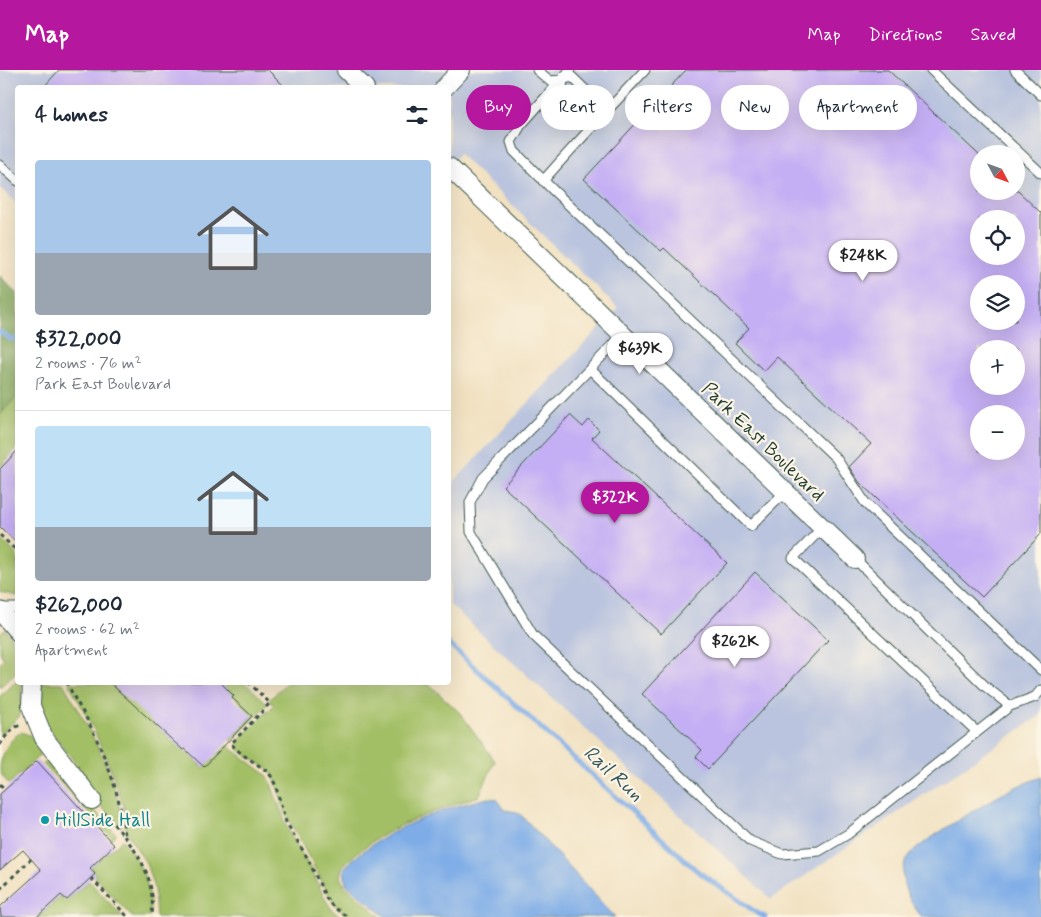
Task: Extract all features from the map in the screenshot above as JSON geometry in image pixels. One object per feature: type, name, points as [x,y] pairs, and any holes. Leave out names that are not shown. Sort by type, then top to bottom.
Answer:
[{"type":"street","points":[[346,70],[362,85]]},
{"type":"street","points":[[447,85],[461,70]]},
{"type":"street","name":"Park East Boulevard","points":[[451,168],[622,336],[855,560]]},
{"type":"street","points":[[0,609],[15,628]]},
{"type":"street","points":[[32,685],[31,706],[44,738],[92,800]]},
{"type":"lane","points":[[537,70],[550,81],[572,77],[580,85]]},
{"type":"lane","points":[[562,85],[564,70]]},
{"type":"lane","points":[[570,70],[521,126],[511,142],[514,151],[836,458],[866,504],[1041,670]]},
{"type":"lane","points":[[615,103],[645,70]]},
{"type":"lane","points":[[931,70],[1041,173]]},
{"type":"lane","points":[[1015,70],[1041,95]]},
{"type":"lane","points":[[543,180],[588,130]]},
{"type":"lane","points":[[0,165],[15,178]]},
{"type":"lane","points":[[622,336],[483,478],[470,502],[471,532],[533,634],[750,841],[782,854],[819,851],[848,834],[1010,706],[1035,696],[1041,690]]},
{"type":"lane","points":[[590,369],[751,526],[784,492]]},
{"type":"lane","points":[[822,528],[793,558],[977,732]]},
{"type":"lane","points":[[855,560],[986,687],[1010,706]]},
{"type":"lane","points":[[0,609],[15,608]]},
{"type":"path","points":[[0,535],[15,549]]},
{"type":"path","points":[[69,685],[89,723],[117,792],[123,814],[124,837]]},
{"type":"path","points":[[251,685],[270,703],[231,744],[271,776],[286,822],[308,860],[326,898],[333,907],[348,917]]},
{"type":"path","points":[[0,745],[17,726],[35,718]]},
{"type":"path","points":[[0,784],[5,790]]},
{"type":"path","points":[[92,800],[143,862],[151,888],[152,917]]},
{"type":"path","points":[[0,889],[31,859]]},
{"type":"path","points":[[91,878],[128,917]]},
{"type":"shaded area","points":[[0,70],[1041,70],[1041,715],[771,899],[451,606],[451,485],[618,308],[459,154],[451,162],[451,85],[15,85],[15,202],[0,188]]},
{"type":"green space","points":[[0,276],[15,291],[15,398],[0,415]]},
{"type":"green space","points":[[15,397],[15,449],[0,467],[0,415]]},
{"type":"green space","points":[[0,538],[15,553],[15,596],[0,592]]},
{"type":"green space","points":[[5,629],[15,647],[15,673],[0,687],[0,663],[4,659],[0,653],[0,633]]},
{"type":"green space","points":[[15,683],[15,685],[22,685],[21,712],[19,717],[0,735],[0,696]]},
{"type":"green space","points":[[39,685],[64,685],[107,768],[117,798],[122,828],[95,800],[80,769],[52,735],[44,721],[39,700]]},
{"type":"green space","points":[[70,685],[114,685],[114,688],[131,704],[133,703],[162,728],[161,730],[204,768],[227,745],[268,776],[289,832],[327,902],[333,911],[341,917],[156,917],[154,888],[146,863],[126,832],[124,808],[113,775],[94,730]]},
{"type":"green space","points":[[223,685],[247,685],[268,704],[232,741],[230,740],[253,716]]},
{"type":"green space","points":[[284,685],[430,685],[461,714],[495,761],[479,796],[442,808],[406,823],[372,842],[342,867],[340,877],[344,885],[381,917],[349,917],[333,903],[286,814],[274,777],[269,770],[239,750],[238,741],[274,705],[269,700]]},
{"type":"green space","points":[[21,732],[31,736],[42,753],[9,784],[2,776],[0,765],[9,744]]},
{"type":"green space","points":[[48,760],[116,834],[112,838],[43,764]]},
{"type":"green space","points":[[122,840],[135,857],[144,876],[149,896],[149,917],[132,917],[94,876],[96,875],[90,868]]},
{"type":"green space","points":[[89,881],[123,917],[38,917],[61,896],[66,901]]},
{"type":"water","points":[[1041,777],[1041,917],[922,917],[909,897],[903,882],[904,866],[907,858],[924,843],[1003,793]]},
{"type":"water","points":[[488,798],[497,799],[505,810],[517,812],[523,817],[615,917],[386,917],[346,884],[344,868],[375,843],[393,832],[430,815]]},
{"type":"building","points":[[59,70],[268,70],[283,85],[46,85]]},
{"type":"building","points":[[686,70],[888,70],[904,85],[799,85],[799,130],[917,130],[917,97],[970,147],[970,200],[1025,200],[1025,198],[1041,213],[1041,534],[982,597],[860,483],[849,467],[871,444],[777,357],[764,371],[735,343],[749,328],[664,248],[661,251],[584,179],[630,130],[711,130],[711,85],[672,85]]},
{"type":"building","points":[[570,415],[583,427],[589,420],[599,430],[592,438],[727,563],[661,634],[503,486]]},
{"type":"building","points":[[15,453],[15,541],[0,527],[0,469]]},
{"type":"building","points":[[755,572],[828,640],[708,769],[696,757],[702,750],[642,694]]},
{"type":"building","points":[[112,685],[223,685],[234,696],[232,698],[252,716],[204,767],[185,749],[183,750]]},
{"type":"building","name":"HillSide Hall","points":[[37,761],[114,845],[90,868],[95,874],[67,900],[61,895],[37,917],[1,917],[0,907],[41,870],[23,850],[0,870],[0,794]]},
{"type":"waterway","name":"Rail Run","points":[[0,332],[10,339],[15,339]]},
{"type":"waterway","name":"Rail Run","points":[[451,646],[696,870],[765,917]]},
{"type":"place","name":"HillSide Hall","points":[[45,820]]}]
